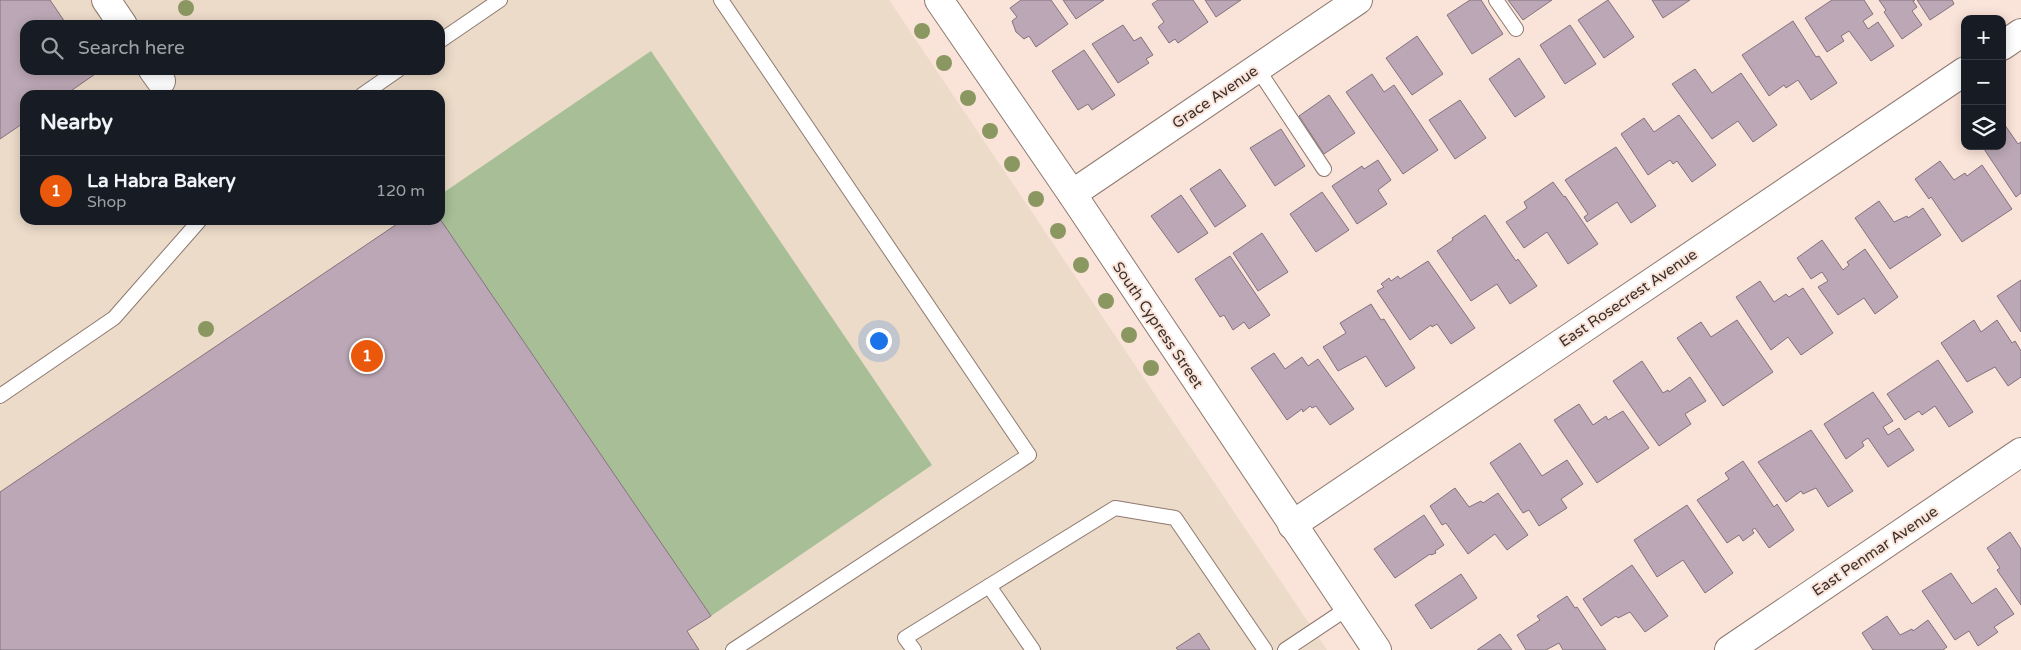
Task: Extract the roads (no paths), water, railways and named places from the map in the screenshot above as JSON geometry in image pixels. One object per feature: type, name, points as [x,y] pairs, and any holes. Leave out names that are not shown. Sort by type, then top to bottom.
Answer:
[{"type":"street","points":[[106,0],[120,20]]},
{"type":"street","name":"South Cypress Street","points":[[939,0],[1072,194],[1377,650]]},
{"type":"street","name":"Grace Avenue","points":[[1072,194],[1358,0]]},
{"type":"street","points":[[2006,43],[2021,33]]},
{"type":"street","name":"East Rosecrest Avenue","points":[[1292,524],[1961,74]]},
{"type":"street","name":"East Penmar Avenue","points":[[1729,650],[2021,452]]},
{"type":"lane","points":[[445,38],[500,0]]},
{"type":"lane","points":[[721,0],[1029,455],[733,650]]},
{"type":"lane","points":[[1496,0],[1516,29]]},
{"type":"lane","points":[[1257,68],[1324,169]]},
{"type":"lane","points":[[369,90],[391,75]]},
{"type":"lane","points":[[0,396],[114,318],[196,225]]},
{"type":"lane","points":[[914,650],[906,638],[1115,508],[1175,518],[1264,650]]},
{"type":"lane","points":[[989,586],[1034,650]]},
{"type":"lane","points":[[1285,650],[1348,608]]},
{"type":"place","name":"La Habra Bakery","points":[[367,356]]}]
